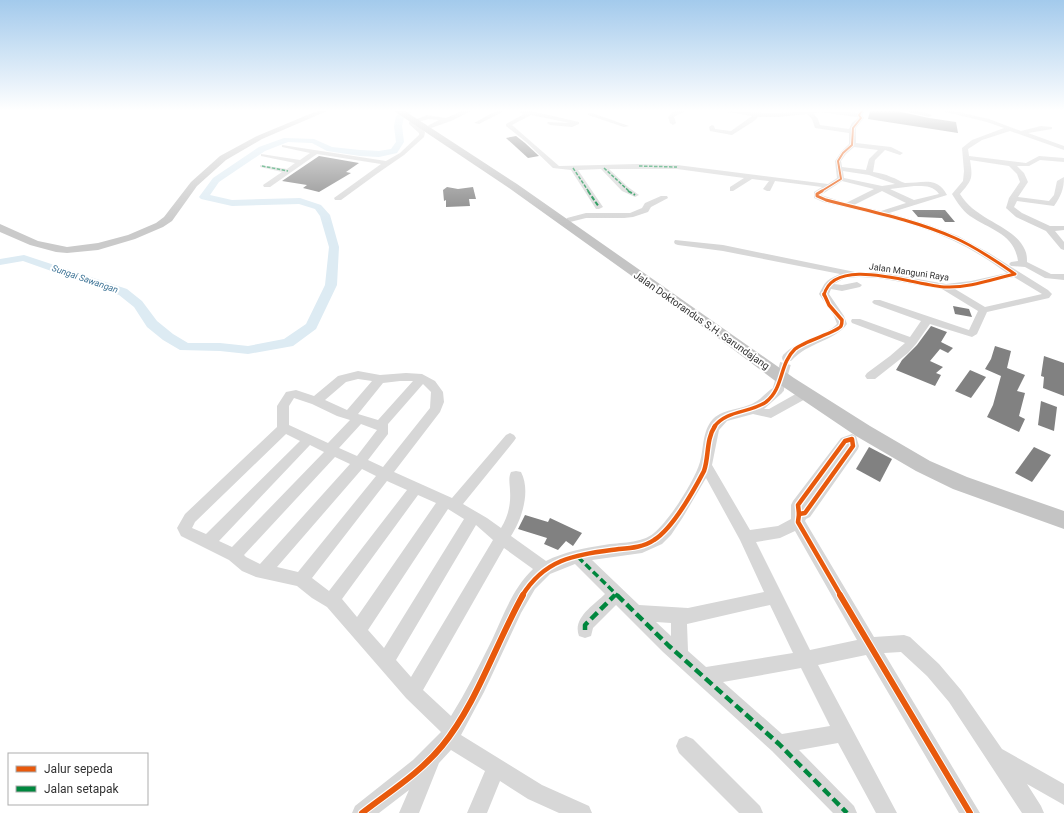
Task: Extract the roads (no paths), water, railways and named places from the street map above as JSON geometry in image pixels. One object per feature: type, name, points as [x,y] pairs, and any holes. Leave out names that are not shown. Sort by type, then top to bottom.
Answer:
[{"type":"highway","name":"Jalan Doktorandus S.H. Sarundajang","points":[[459,149],[513,186],[570,220],[819,392],[902,444],[941,465],[982,483],[1035,504],[1064,512]]},
{"type":"highway","name":"Jalan Doktorandus S.H. Sarundajang","points":[[548,208],[805,394],[856,434],[960,483],[1064,520]]},
{"type":"main road","points":[[0,227],[13,235],[57,250],[84,249],[133,236],[147,231],[167,220],[197,181],[224,157],[238,149]]},
{"type":"street","points":[[300,149],[387,163]]},
{"type":"street","points":[[338,198],[407,149]]},
{"type":"street","points":[[536,149],[555,167],[677,167],[829,186]]},
{"type":"street","points":[[841,179],[838,161],[840,156],[848,149]]},
{"type":"street","points":[[870,173],[871,162],[881,149]]},
{"type":"street","points":[[887,149],[900,153]]},
{"type":"street","points":[[964,149],[968,171],[967,181],[956,194],[966,209],[1014,240],[1022,251],[1027,265]]},
{"type":"street","points":[[267,185],[316,152]]},
{"type":"street","points":[[993,162],[985,154],[1032,161]]},
{"type":"street","points":[[263,155],[302,162]]},
{"type":"street","points":[[965,157],[993,162],[1027,165],[1039,158],[1064,160]]},
{"type":"street","points":[[1010,164],[1020,174],[1024,182],[1013,198],[1010,208],[1049,229],[1064,247]]},
{"type":"street","points":[[262,166],[288,171]]},
{"type":"street","points":[[573,168],[599,207]]},
{"type":"street","points":[[604,168],[625,189],[635,195]]},
{"type":"street","points":[[838,168],[870,173],[903,184]]},
{"type":"street","points":[[733,189],[751,176]]},
{"type":"street","points":[[767,189],[774,178]]},
{"type":"street","points":[[1013,198],[1051,204],[1058,195],[1061,181],[1064,178]]},
{"type":"street","points":[[913,203],[882,188],[841,179],[816,194],[823,199],[883,213],[954,238],[1003,266],[1045,292],[1047,295],[1046,297],[981,313],[945,287]]},
{"type":"street","points":[[848,205],[865,195],[882,188],[903,184],[929,184],[946,187],[965,185]]},
{"type":"street","points":[[883,213],[943,195],[946,187]]},
{"type":"street","points":[[570,220],[588,215],[616,217],[643,212],[648,205],[664,198]]},
{"type":"street","points":[[621,207],[629,215]]},
{"type":"street","points":[[1049,229],[1064,228]]},
{"type":"street","points":[[678,242],[723,248],[808,265],[842,270],[853,274]]},
{"type":"street","points":[[1003,266],[1027,265],[1052,278],[1064,277]]},
{"type":"street","name":"Jalan Manguni Raya","points":[[827,286],[837,277],[853,274],[883,276],[945,287],[1015,274]]},
{"type":"street","points":[[787,358],[797,347],[837,330],[842,324],[840,317],[826,300],[824,294],[827,286],[842,288],[857,285]]},
{"type":"street","points":[[877,302],[926,320],[972,334],[981,313]]},
{"type":"street","points":[[871,376],[912,342],[926,320]]},
{"type":"street","points":[[856,321],[912,342]]},
{"type":"street","points":[[301,580],[436,409],[439,399],[438,393],[434,386],[422,378],[411,376],[380,379],[363,375],[342,379],[316,402]]},
{"type":"street","points":[[381,426],[422,378]]},
{"type":"street","points":[[234,555],[332,450],[380,379]]},
{"type":"street","points":[[381,426],[341,413],[296,394],[290,395],[284,406],[282,423],[284,428],[450,504],[473,517],[537,564],[642,546],[660,537],[690,495],[706,466],[711,434],[715,424],[726,416],[752,409],[764,403],[778,390]]},
{"type":"street","points":[[752,409],[771,414],[805,394]]},
{"type":"street","points":[[264,571],[360,462],[369,448],[382,434],[383,430],[381,426]]},
{"type":"street","points":[[284,428],[187,523],[184,528],[186,532],[234,555],[238,561],[251,569],[301,580],[318,593],[332,600],[339,606],[343,614],[450,734],[496,768],[535,792],[582,813]]},
{"type":"street","points":[[746,537],[780,532],[805,513],[853,446],[856,434]]},
{"type":"street","points":[[358,630],[432,519],[450,504],[510,438]]},
{"type":"street","points":[[208,542],[309,439]]},
{"type":"street","points":[[706,466],[746,537],[774,597],[843,733],[887,813]]},
{"type":"street","points":[[412,692],[515,518],[517,510],[516,476]]},
{"type":"street","points":[[332,600],[416,488]]},
{"type":"street","points":[[385,662],[473,517]]},
{"type":"street","points":[[798,518],[870,646],[970,813]]},
{"type":"street","points":[[578,557],[679,654],[779,744],[847,813]]},
{"type":"street","points":[[362,813],[432,756],[450,734],[490,662],[529,585],[537,564]]},
{"type":"street","points":[[585,630],[585,625],[616,595]]},
{"type":"street","points":[[635,613],[688,616],[774,597]]},
{"type":"street","points":[[679,616],[679,654]]},
{"type":"street","points":[[705,676],[806,659],[870,646],[904,643],[933,670],[955,696],[1034,813]]},
{"type":"street","points":[[779,744],[843,733]]},
{"type":"street","points":[[686,746],[753,813]]},
{"type":"street","points":[[996,755],[1064,796]]},
{"type":"street","points":[[409,813],[432,756]]},
{"type":"street","points":[[477,813],[496,768]]},
{"type":"waterway","name":"Sungai Sawangan","points":[[0,262],[24,258],[123,292],[138,304],[152,324],[168,337],[185,347],[220,347],[248,350],[288,343],[311,326],[331,285],[334,247],[325,215],[318,207],[300,201],[232,203],[204,197],[216,180],[262,149]]},
{"type":"waterway","name":"Sungai Sawangan","points":[[330,149],[379,154],[394,151],[395,149]]},
{"type":"tunnel","points":[[778,390],[787,358]]}]
